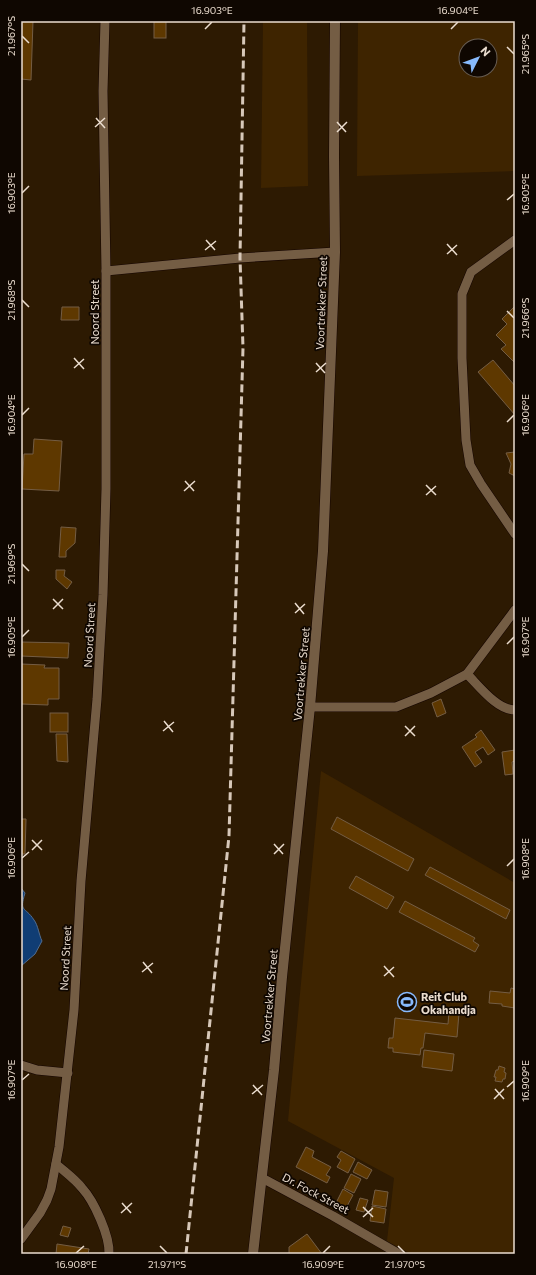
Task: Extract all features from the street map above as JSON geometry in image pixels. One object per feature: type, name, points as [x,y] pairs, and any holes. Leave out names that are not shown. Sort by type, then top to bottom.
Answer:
[{"type":"main road","name":"Voortrekker Street","points":[[253,1254],[274,1070],[282,977],[310,707],[323,551],[335,252],[335,21]]},
{"type":"street","name":"Noord Street","points":[[21,1239],[40,1213],[47,1200],[51,1189],[56,1164],[68,1073],[74,1010],[81,881],[97,699],[103,595],[106,489],[106,270],[103,91],[105,21]]},
{"type":"street","points":[[515,240],[471,272],[462,294],[462,358],[466,440],[470,465],[480,484],[515,534]]},
{"type":"street","points":[[106,270],[240,258],[335,252]]},
{"type":"street","points":[[310,707],[396,707],[432,693],[467,674],[515,610]]},
{"type":"street","points":[[467,674],[491,699],[511,710],[515,710]]},
{"type":"street","points":[[21,1065],[37,1070],[68,1073]]},
{"type":"street","points":[[56,1164],[84,1189],[98,1213],[107,1236],[109,1254]]},
{"type":"street","name":"Dr. Fock Street","points":[[262,1178],[333,1216],[399,1254]]},
{"type":"shaded area","points":[[263,21],[307,21],[308,186],[261,188]]},
{"type":"shaded area","points":[[358,21],[515,21],[515,171],[357,176]]},
{"type":"shaded area","name":"Reit Club Okahandja","points":[[321,771],[515,883],[515,1254],[411,1254],[387,1241],[394,1178],[288,1121]]},
{"type":"water","points":[[21,888],[25,893],[23,907],[35,922],[42,941],[35,954],[21,966]]},
{"type":"building","points":[[21,21],[33,21],[31,80],[21,79]]},
{"type":"building","points":[[154,21],[166,21],[166,38],[154,38]]},
{"type":"building","points":[[515,306],[515,363],[501,349],[506,345],[496,335],[507,324],[502,319]]},
{"type":"building","points":[[62,307],[79,307],[79,320],[61,320]]},
{"type":"building","points":[[493,360],[515,386],[515,415],[478,372]]},
{"type":"building","points":[[34,439],[62,441],[59,491],[22,489],[24,454],[33,454]]},
{"type":"building","points":[[515,452],[515,476],[509,473],[511,464],[506,453]]},
{"type":"building","points":[[61,527],[76,528],[75,543],[66,551],[66,557],[59,557]]},
{"type":"building","points":[[56,570],[65,570],[64,576],[72,582],[67,589],[56,579]]},
{"type":"building","points":[[21,642],[69,643],[68,658],[21,656]]},
{"type":"building","points":[[21,664],[45,665],[44,668],[59,668],[59,699],[48,699],[48,705],[21,704]]},
{"type":"building","points":[[441,699],[446,713],[437,717],[432,703]]},
{"type":"building","points":[[50,713],[68,713],[68,732],[50,732]]},
{"type":"building","points":[[481,730],[495,750],[488,755],[483,747],[475,752],[482,762],[475,767],[462,747],[477,737],[475,735]]},
{"type":"building","points":[[56,734],[67,734],[68,762],[57,761]]},
{"type":"building","points":[[515,750],[515,761],[512,762],[513,774],[505,775],[502,752]]},
{"type":"building","points":[[337,817],[414,859],[408,871],[331,829]]},
{"type":"building","points":[[21,819],[26,819],[25,854],[21,854]]},
{"type":"building","points":[[430,867],[510,910],[506,919],[425,875]]},
{"type":"building","points":[[356,876],[394,897],[387,909],[349,888]]},
{"type":"building","points":[[405,901],[475,938],[473,941],[479,945],[475,952],[399,912]]},
{"type":"building","points":[[511,988],[515,989],[515,1008],[502,1006],[502,1004],[489,1003],[490,991],[510,993]]},
{"type":"building","points":[[449,1012],[459,1013],[457,1037],[425,1033],[423,1048],[421,1048],[420,1055],[393,1052],[393,1048],[388,1048],[389,1038],[393,1038],[395,1018],[448,1024]]},
{"type":"building","points":[[424,1050],[454,1054],[452,1071],[422,1067]]},
{"type":"building","points":[[499,1066],[505,1068],[504,1072],[506,1073],[505,1079],[503,1079],[502,1082],[495,1081],[496,1077],[494,1077]]},
{"type":"building","points":[[306,1147],[314,1151],[312,1157],[331,1167],[326,1175],[330,1177],[327,1183],[296,1167]]},
{"type":"building","points":[[341,1151],[355,1159],[348,1173],[337,1167],[341,1160],[337,1157]]},
{"type":"building","points":[[358,1162],[372,1170],[367,1179],[353,1172]]},
{"type":"building","points":[[351,1174],[361,1179],[354,1193],[344,1188]]},
{"type":"building","points":[[343,1189],[353,1195],[346,1208],[336,1203]]},
{"type":"building","points":[[375,1190],[388,1192],[386,1207],[372,1205]]},
{"type":"building","points":[[360,1198],[368,1200],[364,1212],[356,1210]]},
{"type":"building","points":[[372,1206],[386,1209],[384,1223],[370,1221]]},
{"type":"building","points":[[63,1226],[71,1228],[68,1237],[60,1235]]},
{"type":"building","points":[[307,1234],[322,1254],[289,1254],[289,1247]]},
{"type":"building","points":[[57,1244],[89,1249],[88,1254],[56,1254]]},
{"type":"railway","points":[[186,1254],[229,836],[243,348],[240,258],[244,21]]},
{"type":"place","name":"Reit Club Okahandja","points":[[407,1002]]}]
